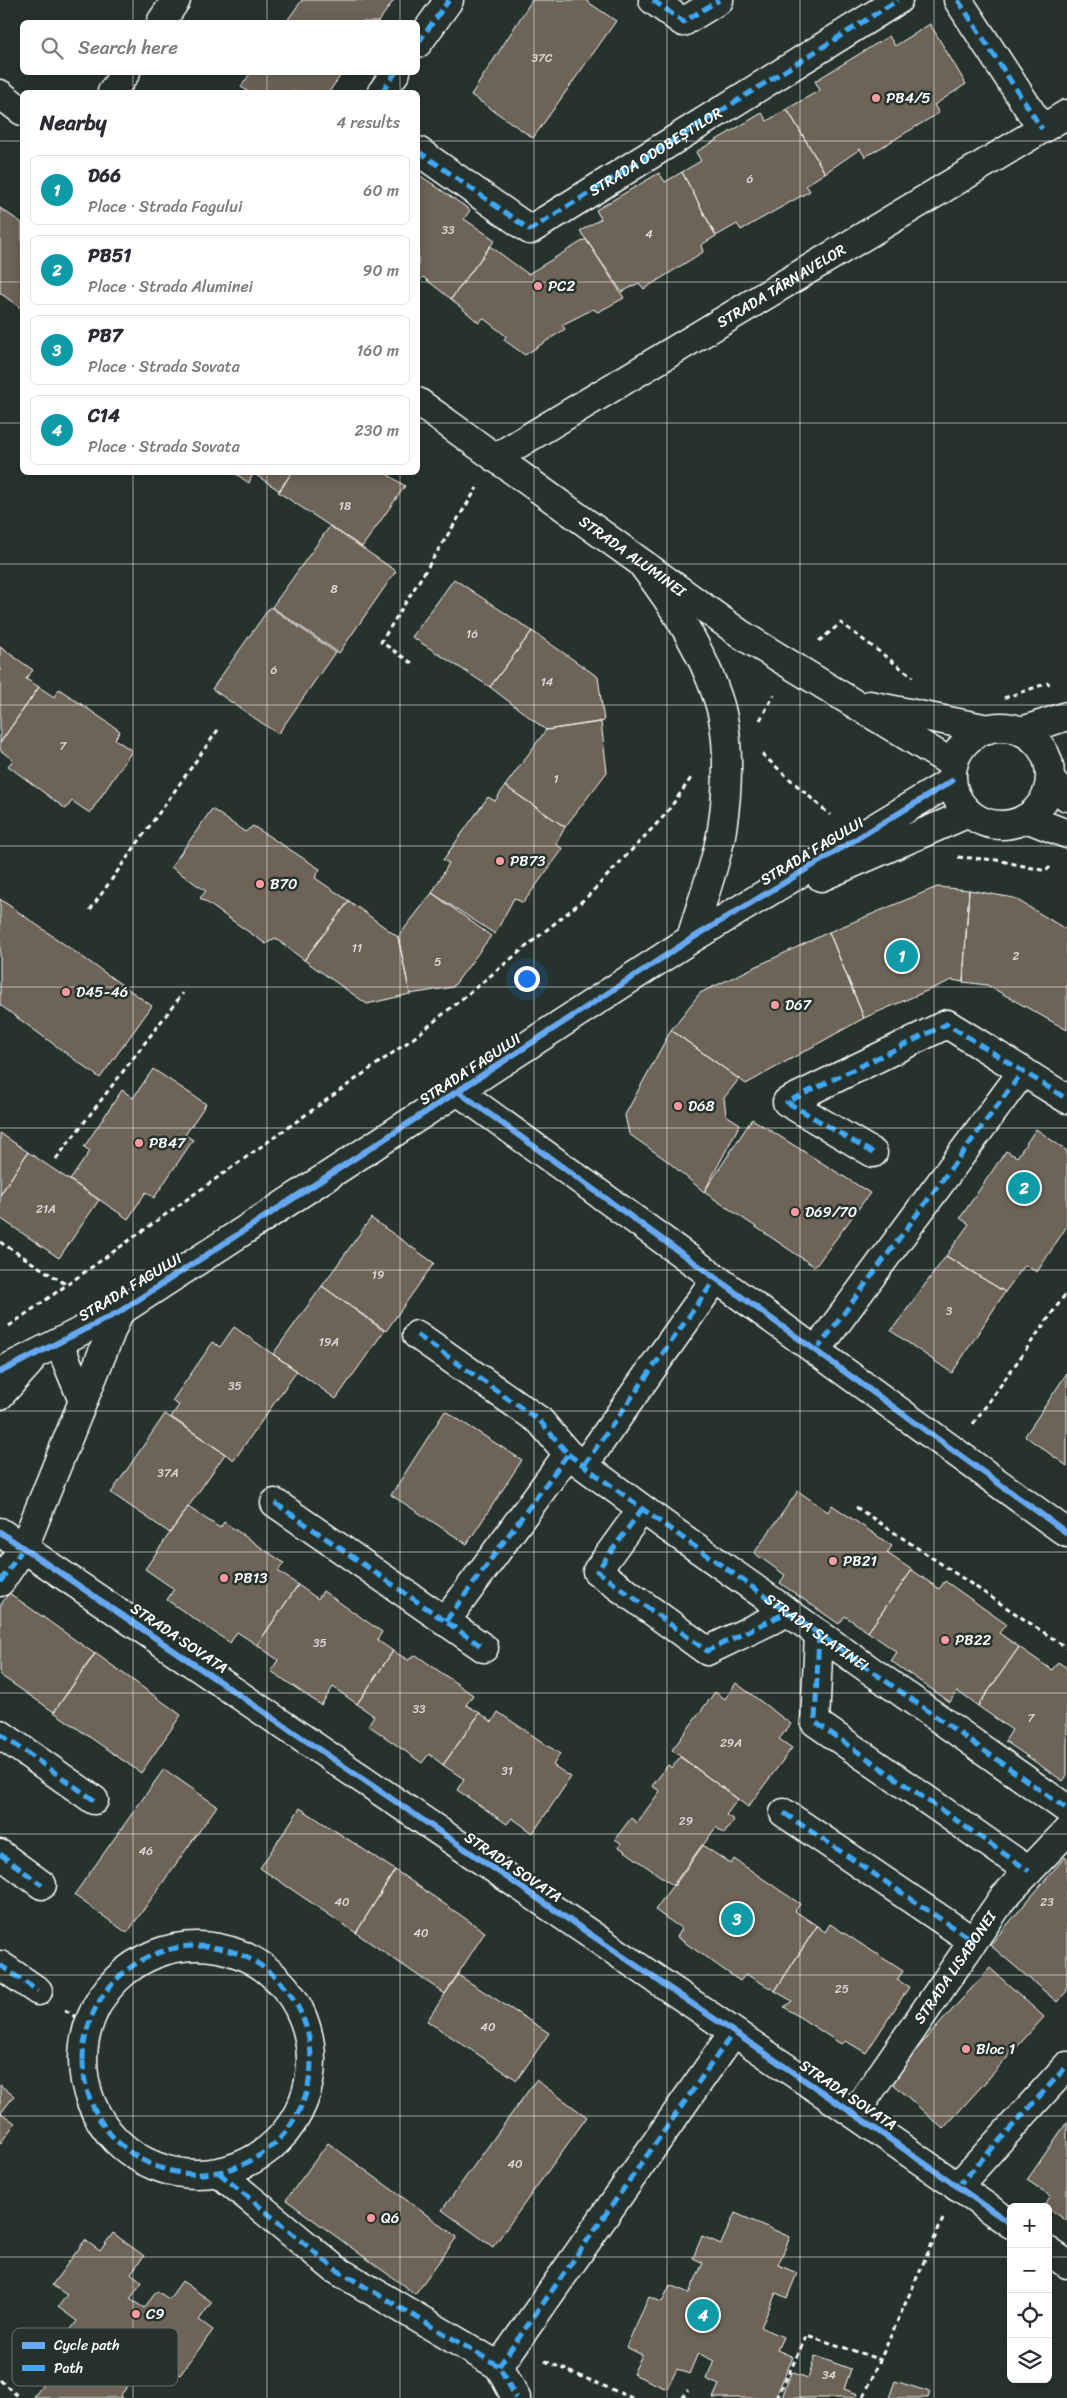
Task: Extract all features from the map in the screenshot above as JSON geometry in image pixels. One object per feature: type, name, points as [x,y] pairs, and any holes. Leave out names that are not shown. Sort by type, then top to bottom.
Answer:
[{"type":"street","points":[[162,20],[176,0]]},
{"type":"street","points":[[420,40],[449,0]]},
{"type":"street","points":[[653,0],[683,22],[719,0]]},
{"type":"street","name":"STRADA ODOBEȘTILOR","points":[[420,152],[530,230],[898,0]]},
{"type":"street","points":[[958,0],[1042,129]]},
{"type":"street","points":[[113,90],[124,75]]},
{"type":"street","points":[[383,90],[394,75]]},
{"type":"street","points":[[0,94],[20,109]]},
{"type":"street","name":"STRADA TÂRNAVELOR","points":[[495,458],[1067,114]]},
{"type":"street","name":"STRADA ALUMINEI","points":[[420,403],[742,634],[852,702],[952,772]]},
{"type":"street","points":[[642,564],[666,595],[695,646],[718,697],[725,731],[726,797],[722,830],[691,939]]},
{"type":"street","name":"STRADA ALUMINEI","points":[[852,702],[988,728]]},
{"type":"street","points":[[1022,731],[1067,716]]},
{"type":"street","points":[[952,772],[955,793],[969,813],[984,822],[1001,825],[1014,824],[1026,818],[1043,801],[1059,776],[1035,740],[1022,731],[1000,726],[988,728]]},
{"type":"street","name":"STRADA FAGULUI","points":[[0,1372],[119,1312],[691,939],[857,838],[952,772],[957,752],[976,733],[988,728]]},
{"type":"street","name":"STRADA FAGULUI","points":[[727,916],[969,813]]},
{"type":"street","points":[[1026,818],[1067,834]]},
{"type":"street","points":[[873,1153],[786,1102],[947,1024],[1067,1099]]},
{"type":"street","points":[[816,1351],[1022,1071]]},
{"type":"street","points":[[459,1092],[1067,1533]]},
{"type":"street","points":[[445,1622],[576,1459],[716,1278]]},
{"type":"street","points":[[0,1582],[24,1547],[119,1312]]},
{"type":"street","name":"STRADA SLATINEI","points":[[417,1334],[540,1420],[576,1459],[642,1508],[1067,1809]]},
{"type":"street","points":[[48,1349],[83,1401]]},
{"type":"street","name":"STRADA FAGULUI","points":[[0,1395],[48,1349]]},
{"type":"street","points":[[275,1503],[484,1648]]},
{"type":"street","points":[[642,1508],[597,1571],[706,1652],[788,1612]]},
{"type":"street","name":"STRADA SOVATA","points":[[0,1532],[854,2114],[1007,2221]]},
{"type":"street","points":[[819,1634],[815,1722],[1029,1871]]},
{"type":"street","points":[[0,1734],[94,1800]]},
{"type":"street","points":[[784,1813],[973,1941]]},
{"type":"street","name":"STRADA LISABONEI","points":[[854,2114],[1003,1898],[1067,1831]]},
{"type":"street","points":[[0,1854],[42,1885]]},
{"type":"street","points":[[219,2174],[255,2160],[284,2135],[304,2102],[312,2065],[307,2027],[290,1992],[263,1966],[228,1949],[190,1945],[154,1954],[122,1974],[98,2002],[84,2037],[83,2075],[93,2111],[115,2141],[146,2163],[181,2174],[219,2174],[335,2269],[506,2357]]},
{"type":"street","points":[[0,1965],[38,1991]]},
{"type":"street","points":[[516,2398],[506,2357],[733,2032]]},
{"type":"street","points":[[957,2187],[1067,2066]]},
{"type":"street","points":[[1052,2254],[1067,2264]]},
{"type":"path","points":[[412,663],[381,642],[495,458]]},
{"type":"path","points":[[757,724],[792,665],[841,623],[918,680]]},
{"type":"path","points":[[90,910],[220,727]]},
{"type":"path","points":[[755,747],[857,838]]},
{"type":"path","points":[[7,1327],[415,1038],[587,896],[664,815],[692,777]]},
{"type":"path","points":[[954,857],[997,860],[1046,871],[1056,859]]},
{"type":"path","points":[[56,1159],[183,993]]},
{"type":"path","points":[[0,1242],[67,1285]]},
{"type":"path","points":[[954,1451],[1067,1292]]},
{"type":"path","points":[[856,1506],[1067,1648]]},
{"type":"path","points":[[864,2396],[957,2187]]},
{"type":"path","points":[[777,2398],[807,2335],[881,2360]]},
{"type":"path","points":[[506,2357],[632,2398]]},
{"type":"path","points":[[0,2380],[20,2398]]},
{"type":"path","points":[[682,2398],[688,2390]]},
{"type":"building","points":[[302,0],[394,0],[379,20],[287,20]]},
{"type":"building","points":[[532,0],[585,0],[616,21],[533,138],[471,95]]},
{"type":"building","name":"PB4/5","points":[[930,24],[966,84],[934,105],[939,113],[865,157],[860,149],[825,173],[787,109],[820,90],[815,81],[889,36],[895,46]]},
{"type":"building","points":[[249,75],[341,75],[330,90],[246,90],[241,87]]},
{"type":"building","points":[[787,109],[825,173],[806,185],[810,191],[741,230],[737,224],[716,236],[682,172],[701,161],[696,152],[762,113],[767,121]]},
{"type":"building","points":[[682,172],[716,236],[701,245],[703,252],[644,289],[639,283],[622,292],[580,231],[601,219],[596,210],[659,173],[665,182]]},
{"type":"building","points":[[420,175],[470,210],[464,219],[495,240],[451,299],[423,277],[420,281]]},
{"type":"building","points":[[0,208],[20,222],[20,308],[0,293]]},
{"type":"building","name":"PC2","points":[[586,239],[624,298],[598,312],[593,309],[562,325],[565,329],[525,355],[504,340],[506,336],[483,318],[479,323],[451,299],[490,246],[528,274]]},
{"type":"building","points":[[237,475],[252,475],[249,483]]},
{"type":"building","points":[[256,475],[290,475],[280,491]]},
{"type":"building","points":[[290,475],[388,475],[405,486],[362,547],[278,492]]},
{"type":"building","points":[[330,526],[396,571],[339,653],[272,607]]},
{"type":"building","points":[[454,579],[532,631],[490,687],[412,637]]},
{"type":"building","points":[[270,607],[335,652],[278,734],[212,689]]},
{"type":"building","points":[[532,631],[598,677],[604,721],[546,730],[490,687]]},
{"type":"building","points":[[0,647],[33,670],[26,679],[39,687],[0,743]]},
{"type":"building","points":[[39,687],[54,697],[59,689],[120,731],[115,739],[132,751],[90,813],[72,801],[66,809],[8,766],[13,760],[0,750],[0,743]]},
{"type":"building","points":[[601,722],[607,772],[565,827],[505,786],[546,730]]},
{"type":"building","name":"PB73","points":[[505,786],[565,827],[556,844],[563,849],[523,903],[514,898],[495,934],[432,893],[449,863],[443,860],[488,797],[495,801]]},
{"type":"building","name":"B70","points":[[212,809],[245,832],[253,826],[320,869],[315,878],[349,901],[304,960],[275,938],[266,944],[200,898],[206,891],[171,867]]},
{"type":"building","points":[[937,887],[969,890],[963,982],[952,980],[864,1018],[829,932]]},
{"type":"building","points":[[969,890],[1014,898],[1067,930],[1067,1030],[987,985],[963,982]]},
{"type":"building","points":[[432,893],[491,936],[453,987],[410,994],[398,937]]},
{"type":"building","name":"D45-46","points":[[0,899],[152,1006],[100,1078],[0,1005]]},
{"type":"building","points":[[349,901],[398,937],[410,994],[367,1004],[304,960]]},
{"type":"building","name":"D67","points":[[829,932],[864,1018],[746,1084],[671,1030],[700,993]]},
{"type":"building","name":"D68","points":[[671,1030],[739,1079],[724,1098],[726,1115],[740,1124],[704,1192],[666,1160],[629,1134],[625,1115]]},
{"type":"building","name":"PB47","points":[[153,1069],[206,1104],[185,1135],[193,1140],[154,1198],[146,1192],[128,1219],[70,1180],[90,1151],[84,1147],[122,1090],[133,1098]]},
{"type":"building","name":"D69/70","points":[[752,1119],[870,1193],[815,1267],[704,1192]]},
{"type":"building","points":[[1036,1129],[1067,1151],[1067,1226],[1037,1272],[1025,1265],[1005,1292],[946,1256],[969,1224],[960,1218],[1006,1151],[1017,1157]]},
{"type":"building","points":[[0,1133],[28,1152],[0,1195]]},
{"type":"building","points":[[28,1152],[99,1200],[59,1258],[0,1218],[0,1195]]},
{"type":"building","points":[[371,1218],[434,1263],[386,1331],[322,1286]]},
{"type":"building","points":[[946,1256],[1005,1292],[952,1373],[891,1331]]},
{"type":"building","points":[[322,1286],[384,1331],[336,1399],[273,1354]]},
{"type":"building","points":[[234,1327],[297,1371],[234,1460],[171,1417],[179,1405],[172,1401],[213,1342],[220,1347]]},
{"type":"building","points":[[1067,1373],[1067,1466],[1025,1436]]},
{"type":"building","points":[[445,1411],[522,1460],[467,1544],[391,1495]]},
{"type":"building","points":[[165,1414],[225,1454],[170,1533],[111,1493]]},
{"type":"building","name":"PB21","points":[[798,1491],[828,1512],[832,1505],[892,1546],[887,1553],[912,1570],[868,1632],[845,1616],[839,1624],[780,1583],[785,1575],[754,1553]]},
{"type":"building","name":"PB13","points":[[188,1507],[220,1528],[224,1522],[284,1563],[278,1571],[298,1585],[257,1645],[237,1632],[230,1643],[167,1600],[174,1589],[145,1569]]},
{"type":"building","name":"PB22","points":[[912,1570],[939,1589],[945,1581],[1006,1624],[999,1633],[1019,1647],[978,1706],[957,1691],[950,1702],[891,1661],[897,1652],[868,1632]]},
{"type":"building","points":[[298,1585],[318,1599],[323,1591],[382,1632],[377,1640],[393,1651],[357,1704],[333,1687],[321,1705],[271,1671],[278,1660],[257,1645]]},
{"type":"building","points":[[9,1593],[95,1654],[54,1712],[0,1675],[0,1606]]},
{"type":"building","points":[[1019,1647],[1052,1670],[1058,1662],[1067,1668],[1067,1776],[1063,1781],[1005,1741],[1012,1730],[978,1706]]},
{"type":"building","points":[[393,1651],[408,1660],[416,1655],[473,1695],[466,1705],[480,1713],[443,1765],[429,1754],[422,1763],[368,1725],[374,1716],[357,1704]]},
{"type":"building","points":[[95,1653],[181,1715],[141,1773],[54,1712]]},
{"type":"building","points":[[736,1683],[791,1724],[779,1739],[792,1748],[748,1807],[672,1750],[715,1692],[725,1699]]},
{"type":"building","points":[[498,1712],[560,1754],[553,1765],[571,1777],[533,1833],[512,1818],[507,1824],[457,1790],[464,1779],[443,1765],[480,1713],[492,1722]]},
{"type":"building","points":[[680,1757],[738,1799],[726,1815],[734,1820],[724,1834],[716,1827],[674,1886],[619,1847],[621,1843],[615,1839],[631,1818],[637,1823],[660,1791],[652,1786],[668,1765],[672,1768]]},
{"type":"building","points":[[164,1769],[217,1806],[127,1933],[74,1895]]},
{"type":"building","points":[[300,1808],[395,1870],[356,1933],[260,1868]]},
{"type":"building","points":[[702,1845],[731,1864],[734,1859],[800,1904],[795,1911],[817,1926],[775,1991],[746,1974],[740,1981],[677,1937],[682,1929],[655,1910]]},
{"type":"building","points":[[1065,1857],[1067,1859],[1067,1991],[1057,2002],[990,1945]]},
{"type":"building","points":[[395,1870],[485,1932],[445,1994],[356,1933]]},
{"type":"building","points":[[830,1924],[903,1971],[897,1980],[909,1987],[866,2053],[846,2041],[841,2044],[784,2007],[792,2001],[775,1991],[817,1926],[825,1932]]},
{"type":"building","name":"Bloc 1","points":[[990,1968],[1044,2017],[943,2129],[889,2080]]},
{"type":"building","points":[[458,1975],[549,2033],[517,2080],[427,2021]]},
{"type":"building","points":[[536,2080],[587,2117],[493,2247],[442,2210]]},
{"type":"building","points":[[0,2085],[14,2096],[1,2113],[15,2123],[0,2144]]},
{"type":"building","points":[[1067,2122],[1067,2221],[1052,2211],[1052,2203],[1046,2203],[1051,2196],[1027,2180]]},
{"type":"building","name":"Q6","points":[[328,2143],[457,2237],[415,2294],[286,2200]]},
{"type":"building","points":[[735,2213],[790,2237],[778,2265],[797,2273],[787,2298],[776,2293],[761,2327],[783,2337],[777,2350],[793,2357],[775,2398],[713,2398],[719,2385],[706,2379],[714,2361],[698,2353],[689,2374],[677,2369],[667,2389],[633,2374],[642,2355],[626,2347],[649,2297],[662,2302],[670,2285],[689,2293],[703,2263],[693,2258],[702,2236],[721,2244]]},
{"type":"building","points":[[113,2233],[144,2256],[131,2273],[142,2282],[130,2299],[144,2308],[157,2291],[169,2299],[182,2281],[212,2302],[199,2320],[213,2330],[180,2375],[178,2373],[178,2328],[72,2328],[77,2321],[58,2307],[67,2295],[52,2285],[85,2240],[100,2251]]},
{"type":"building","points":[[815,2356],[851,2369],[844,2389],[858,2394],[856,2398],[782,2398],[791,2372],[808,2378]]},
{"type":"building","points":[[895,2381],[930,2392],[928,2398],[889,2398]]},
{"type":"building","points":[[42,2386],[128,2386],[120,2396],[122,2398],[33,2398]]},
{"type":"marked path","points":[[420,40],[449,0]]},
{"type":"marked path","points":[[653,0],[683,22],[719,0]]},
{"type":"marked path","points":[[420,152],[530,230],[898,0]]},
{"type":"marked path","points":[[958,0],[1042,129]]},
{"type":"marked path","points":[[383,90],[394,75]]},
{"type":"marked path","points":[[873,1153],[787,1102],[947,1024],[1067,1099]]},
{"type":"marked path","points":[[816,1351],[1023,1071]]},
{"type":"marked path","points":[[584,1465],[716,1278]]},
{"type":"marked path","points":[[417,1335],[540,1421],[568,1454],[445,1622]]},
{"type":"marked path","points":[[568,1454],[663,1524],[1067,1809]]},
{"type":"marked path","points":[[275,1503],[484,1648]]},
{"type":"marked path","points":[[642,1509],[597,1571],[707,1651],[788,1612]]},
{"type":"marked path","points":[[0,1582],[24,1547]]},
{"type":"marked path","points":[[819,1634],[815,1722],[1029,1871]]},
{"type":"marked path","points":[[0,1734],[94,1800]]},
{"type":"marked path","points":[[784,1813],[973,1941]]},
{"type":"marked path","points":[[0,1854],[42,1885]]},
{"type":"marked path","points":[[186,1946],[208,1946],[230,1951],[251,1959],[278,1979],[298,2006],[309,2038],[311,2060],[309,2082],[298,2114],[278,2141],[251,2161],[230,2169],[208,2174],[186,2174],[164,2169],[143,2161],[116,2141],[96,2114],[88,2093],[83,2071],[83,2049],[88,2027],[96,2006],[116,1979],[143,1959],[164,1951],[186,1946]]},
{"type":"marked path","points":[[0,1965],[38,1991]]},
{"type":"marked path","points":[[499,2366],[733,2033]]},
{"type":"marked path","points":[[957,2187],[1067,2066]]},
{"type":"marked path","points":[[219,2173],[335,2269],[499,2366],[516,2398]]},
{"type":"cycle path","points":[[0,1372],[119,1312],[691,939],[952,781]]},
{"type":"cycle path","points":[[459,1092],[1067,1533]]},
{"type":"cycle path","points":[[0,1532],[854,2114],[1007,2221]]},
{"type":"place","name":"PB4/5","points":[[876,98]]},
{"type":"place","name":"PC2","points":[[538,286]]},
{"type":"place","name":"PB73","points":[[500,861]]},
{"type":"place","name":"B70","points":[[260,884]]},
{"type":"place","name":"D66","points":[[902,956]]},
{"type":"place","name":"D45-46","points":[[66,992]]},
{"type":"place","name":"D67","points":[[775,1005]]},
{"type":"place","name":"D68","points":[[678,1106]]},
{"type":"place","name":"PB47","points":[[139,1143]]},
{"type":"place","name":"PB51","points":[[1024,1188]]},
{"type":"place","name":"D69/70","points":[[795,1212]]},
{"type":"place","name":"PB21","points":[[833,1561]]},
{"type":"place","name":"PB13","points":[[224,1578]]},
{"type":"place","name":"PB22","points":[[945,1640]]},
{"type":"place","name":"PB7","points":[[737,1919]]},
{"type":"place","name":"Bloc 1","points":[[966,2049]]},
{"type":"place","name":"Q6","points":[[371,2218]]},
{"type":"place","name":"C9","points":[[136,2314]]},
{"type":"place","name":"C14","points":[[703,2315]]}]
